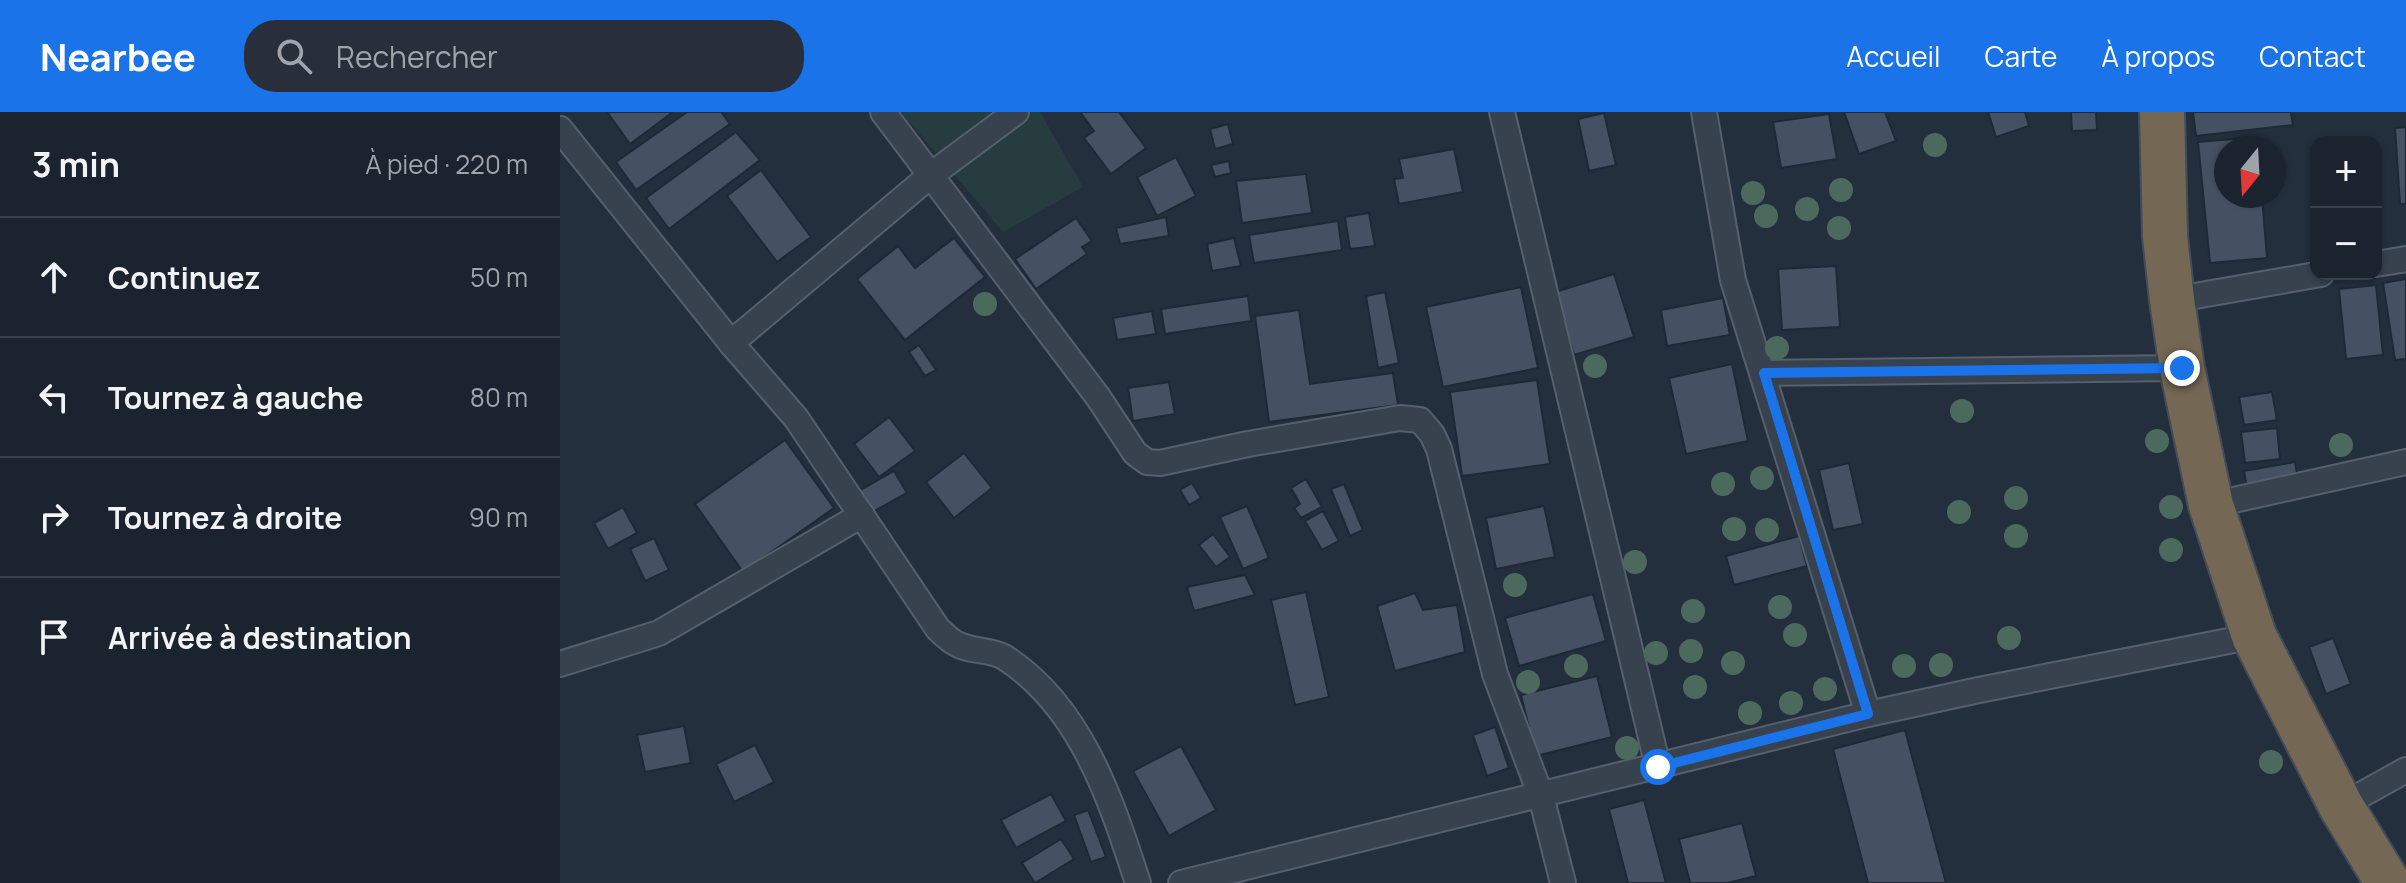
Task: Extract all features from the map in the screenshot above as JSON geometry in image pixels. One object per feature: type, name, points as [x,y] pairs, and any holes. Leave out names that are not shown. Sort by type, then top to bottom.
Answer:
[{"type":"highway","points":[[2162,112],[2165,236],[2172,300],[2182,368],[2211,505],[2254,636],[2341,806],[2388,883]]},
{"type":"street","points":[[883,112],[1098,397],[1135,453],[1147,462],[1160,463],[1248,444],[1400,418],[1420,420],[1439,449],[1495,674],[1541,796],[1563,883]]},
{"type":"street","points":[[731,343],[931,175],[1016,112]]},
{"type":"street","points":[[1502,112],[1658,767]]},
{"type":"street","points":[[1704,112],[1733,280],[1868,714]]},
{"type":"street","points":[[560,129],[731,343],[796,418],[938,629],[958,645],[1001,655],[1031,678],[1058,705],[1108,793],[1138,883]]},
{"type":"street","points":[[2382,263],[2406,259]]},
{"type":"street","points":[[2172,300],[2310,276]]},
{"type":"street","points":[[1764,373],[2182,368]]},
{"type":"street","points":[[2211,505],[2406,462]]},
{"type":"street","points":[[560,664],[659,633],[862,515]]},
{"type":"street","points":[[1181,883],[1868,714],[2254,636]]},
{"type":"street","points":[[2341,806],[2406,770]]},
{"type":"green space","points":[[901,112],[1040,112],[1083,187],[1003,232]]},
{"type":"building","points":[[607,112],[673,112],[630,144]]},
{"type":"building","points":[[687,112],[721,112],[730,124],[636,190],[616,162]]},
{"type":"building","points":[[1080,112],[1119,112],[1146,148],[1111,174],[1084,138],[1094,131]]},
{"type":"building","points":[[1844,112],[1885,112],[1896,141],[1859,154]]},
{"type":"building","points":[[1988,112],[2025,112],[2029,126],[1996,137]]},
{"type":"building","points":[[2071,112],[2096,112],[2097,130],[2072,131]]},
{"type":"building","points":[[2193,112],[2291,112],[2293,125],[2196,136]]},
{"type":"building","points":[[1604,113],[1616,165],[1589,171],[1578,119]]},
{"type":"building","points":[[1829,114],[1837,159],[1781,168],[1773,122]]},
{"type":"building","points":[[1228,124],[1233,144],[1215,149],[1210,129]]},
{"type":"building","points":[[2406,127],[2406,204],[2400,204],[2395,128]]},
{"type":"building","points":[[736,132],[760,160],[669,229],[646,198]]},
{"type":"building","points":[[2214,141],[2214,208],[2263,208],[2267,258],[2210,263],[2198,142]]},
{"type":"building","points":[[1454,149],[1463,192],[1399,204],[1394,179],[1403,178],[1399,159]]},
{"type":"building","points":[[1176,157],[1196,196],[1157,216],[1137,177]]},
{"type":"building","points":[[1229,161],[1231,173],[1215,177],[1211,165]]},
{"type":"building","points":[[761,170],[811,237],[777,262],[727,196]]},
{"type":"building","points":[[1306,174],[1312,213],[1242,223],[1236,181]]},
{"type":"building","points":[[1369,213],[1375,246],[1350,249],[1345,217]]},
{"type":"building","points":[[1166,217],[1169,236],[1120,244],[1116,228]]},
{"type":"building","points":[[1076,218],[1092,241],[1082,247],[1087,254],[1036,289],[1015,259]]},
{"type":"building","points":[[1338,221],[1342,250],[1254,263],[1249,235]]},
{"type":"building","points":[[954,238],[985,277],[905,340],[857,279],[898,246],[915,268]]},
{"type":"building","points":[[1234,238],[1241,266],[1212,271],[1207,244]]},
{"type":"building","points":[[1836,266],[1840,327],[1782,330],[1778,269]]},
{"type":"building","points":[[1614,274],[1634,337],[1574,355],[1555,292]]},
{"type":"building","points":[[2406,279],[2406,359],[2395,360],[2383,283]]},
{"type":"building","points":[[2376,285],[2383,355],[2346,359],[2339,289]]},
{"type":"building","points":[[1521,287],[1538,368],[1443,387],[1426,307]]},
{"type":"building","points":[[1385,292],[1399,363],[1378,368],[1366,296]]},
{"type":"building","points":[[1248,296],[1251,321],[1165,334],[1161,309]]},
{"type":"building","points":[[1723,298],[1730,335],[1667,346],[1661,310]]},
{"type":"building","points":[[1299,310],[1310,384],[1393,373],[1398,405],[1269,422],[1255,316]]},
{"type":"building","points":[[1152,311],[1156,334],[1117,340],[1113,318]]},
{"type":"building","points":[[919,345],[936,370],[925,376],[909,352]]},
{"type":"building","points":[[1732,364],[1748,441],[1686,454],[1669,378]]},
{"type":"building","points":[[1537,380],[1550,464],[1462,476],[1450,392]]},
{"type":"building","points":[[1169,382],[1175,414],[1133,421],[1128,388]]},
{"type":"building","points":[[2272,392],[2277,420],[2244,425],[2239,397]]},
{"type":"building","points":[[889,417],[915,451],[879,477],[854,444]]},
{"type":"building","points":[[2277,428],[2280,459],[2245,463],[2241,432]]},
{"type":"building","points":[[785,440],[834,508],[743,572],[695,504]]},
{"type":"building","points":[[964,453],[992,488],[954,518],[926,482]]},
{"type":"building","points":[[2295,462],[2298,480],[2247,488],[2244,471]]},
{"type":"building","points":[[1849,463],[1863,524],[1833,530],[1819,470]]},
{"type":"building","points":[[894,471],[907,493],[869,514],[857,492]]},
{"type":"building","points":[[1306,479],[1322,507],[1301,518],[1294,508],[1300,504],[1291,488]]},
{"type":"building","points":[[1192,483],[1201,498],[1189,505],[1180,490]]},
{"type":"building","points":[[1344,484],[1363,530],[1350,536],[1331,489]]},
{"type":"building","points":[[1247,506],[1269,558],[1243,569],[1220,517]]},
{"type":"building","points":[[1544,506],[1555,557],[1496,569],[1486,518]]},
{"type":"building","points":[[623,507],[637,533],[608,549],[594,523]]},
{"type":"building","points":[[1323,511],[1339,541],[1322,550],[1305,521]]},
{"type":"building","points":[[1213,534],[1230,557],[1216,567],[1199,545]]},
{"type":"building","points":[[1799,536],[1807,566],[1734,585],[1726,556]]},
{"type":"building","points":[[654,538],[669,570],[645,581],[630,549]]},
{"type":"building","points":[[1245,575],[1255,595],[1194,611],[1187,587]]},
{"type":"building","points":[[1306,592],[1329,697],[1295,705],[1271,600]]},
{"type":"building","points":[[1415,593],[1423,610],[1457,605],[1465,652],[1395,671],[1377,606]]},
{"type":"building","points":[[1593,594],[1606,641],[1519,666],[1505,618]]},
{"type":"building","points":[[2333,638],[2351,684],[2326,694],[2309,647]]},
{"type":"building","points":[[1597,676],[1612,737],[1536,756],[1521,695]]},
{"type":"building","points":[[684,726],[691,763],[645,772],[637,735]]},
{"type":"building","points":[[1495,727],[1509,768],[1487,776],[1473,735]]},
{"type":"building","points":[[1905,730],[1946,883],[1868,883],[1833,749]]},
{"type":"building","points":[[755,745],[774,782],[734,802],[716,764]]},
{"type":"building","points":[[1181,746],[1216,810],[1169,836],[1133,771]]},
{"type":"building","points":[[1051,794],[1066,821],[1016,848],[1001,820]]},
{"type":"building","points":[[1644,800],[1666,883],[1628,883],[1609,809]]},
{"type":"building","points":[[1088,810],[1106,857],[1091,862],[1074,815]]},
{"type":"building","points":[[1742,823],[1756,876],[1727,883],[1690,883],[1679,839]]},
{"type":"building","points":[[1061,839],[1074,859],[1035,883],[1022,863]]},
{"type":"route","points":[[1658,767],[1868,714],[1764,373],[2182,368]]}]
